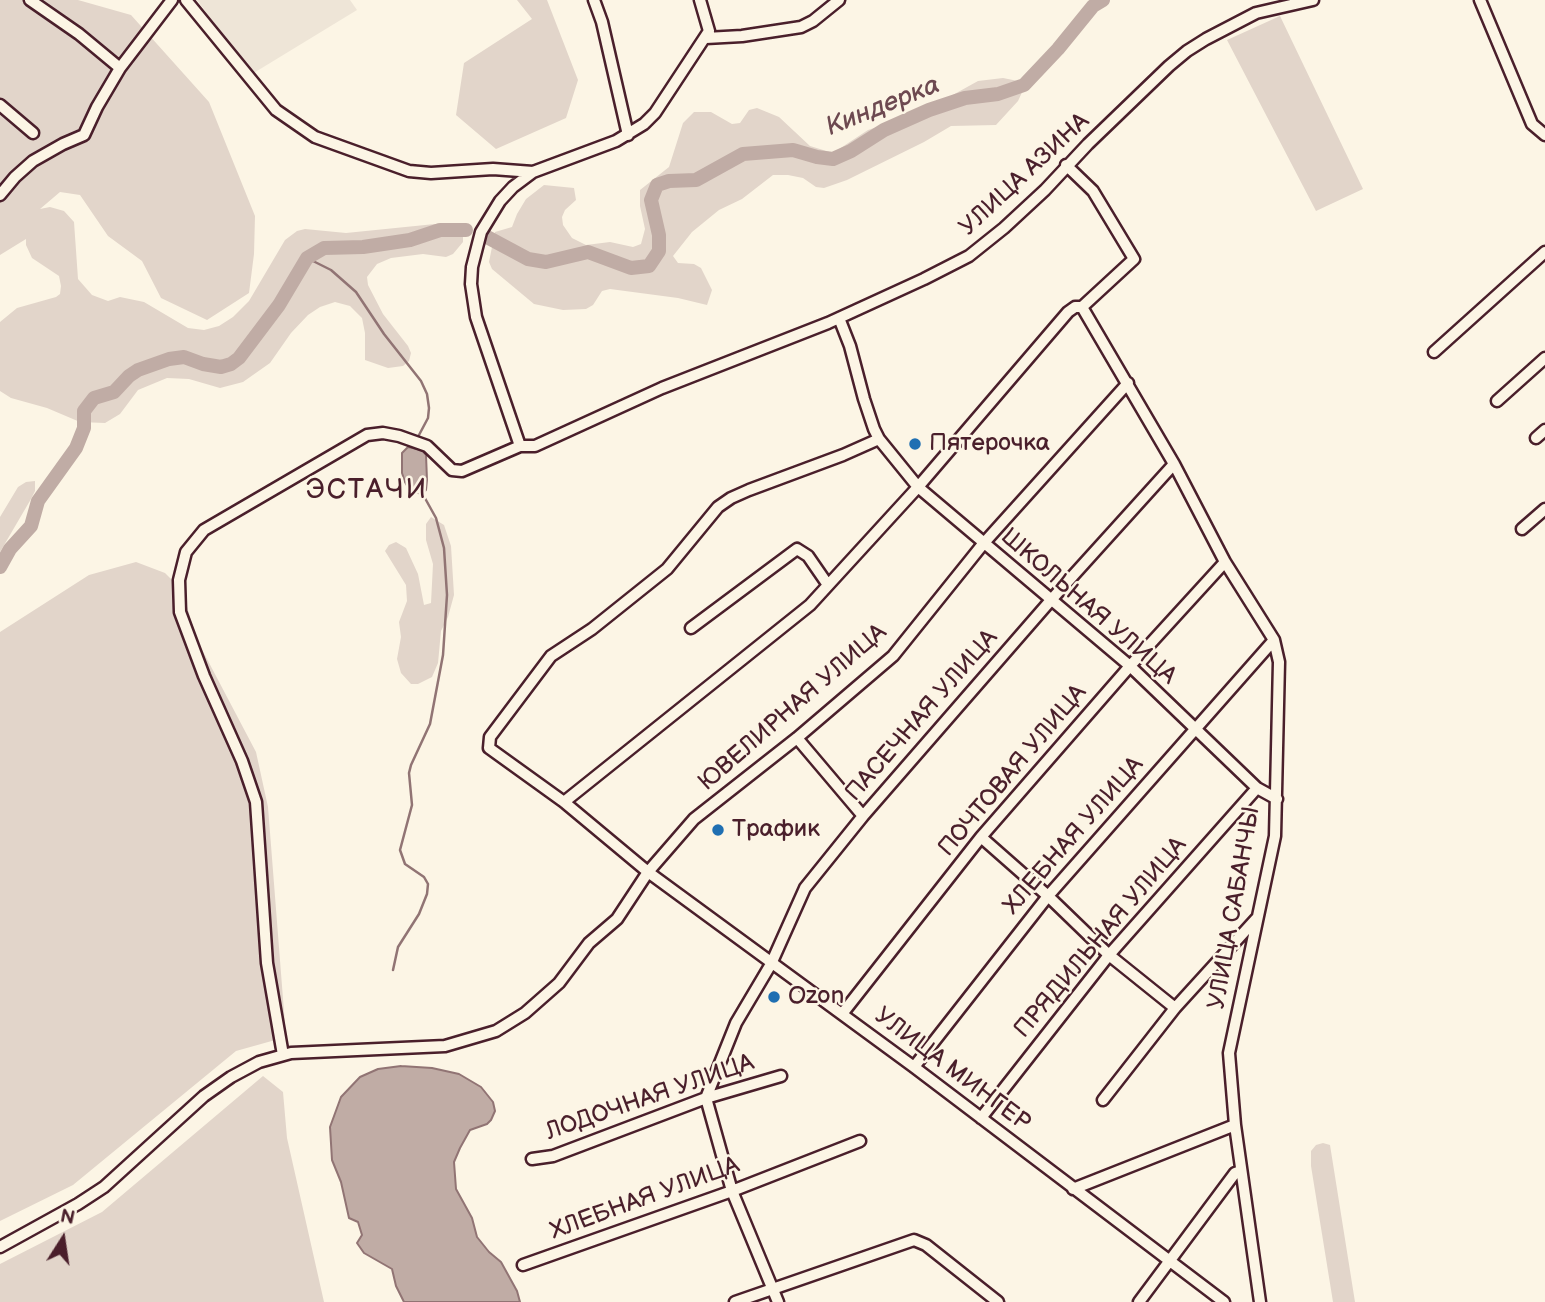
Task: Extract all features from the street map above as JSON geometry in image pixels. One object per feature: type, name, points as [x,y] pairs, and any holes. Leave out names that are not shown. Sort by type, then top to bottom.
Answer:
[{"type":"street","points":[[30,0],[71,28],[120,68]]},
{"type":"street","points":[[0,195],[33,161],[84,135],[120,68],[172,0]]},
{"type":"street","points":[[594,0],[602,22],[628,135]]},
{"type":"street","points":[[520,446],[476,317],[471,284],[477,246],[488,217],[513,187],[533,172],[628,135],[663,104],[709,31],[700,0]]},
{"type":"street","points":[[706,38],[742,36],[801,27],[839,0]]},
{"type":"street","name":"УЛИЦА АЗИНА","points":[[283,1055],[267,963],[256,802],[242,761],[204,676],[180,612],[179,580],[186,551],[204,530],[270,494],[367,435],[383,433],[427,446],[452,470],[461,471],[520,446],[535,446],[662,388],[839,318],[969,256],[1045,190],[1066,165],[1168,66],[1197,45],[1256,13],[1313,0]]},
{"type":"street","points":[[1480,0],[1532,124],[1545,134]]},
{"type":"street","points":[[189,4],[276,110],[315,137],[409,171],[431,173],[493,169],[533,172]]},
{"type":"street","points":[[0,105],[33,133]]},
{"type":"street","points":[[564,803],[810,605],[918,487],[1068,312],[1075,307],[1082,307],[1134,259],[1093,191],[1066,165]]},
{"type":"street","points":[[1434,352],[1545,251]]},
{"type":"street","name":"УЛИЦА САБАНЧЫ","points":[[1082,307],[1174,464],[1225,562],[1274,640],[1279,662],[1275,836],[1229,1053],[1235,1125],[1259,1302]]},
{"type":"street","name":"ШКОЛЬНАЯ УЛИЦА","points":[[839,318],[850,346],[863,399],[879,439],[918,487],[1130,666],[1257,788],[1277,799]]},
{"type":"street","points":[[1497,401],[1545,358]]},
{"type":"street","name":"ЮВЕЛИРНАЯ УЛИЦА","points":[[0,1247],[104,1187],[204,1096],[259,1062],[283,1055],[445,1046],[496,1031],[525,1013],[559,983],[589,943],[617,919],[648,872],[694,819],[797,738],[893,656],[983,544],[1128,383]]},
{"type":"street","points":[[1536,438],[1545,430]]},
{"type":"street","name":"УЛИЦА МИНГЕР","points":[[879,439],[749,490],[719,507],[667,569],[593,629],[551,656],[490,737],[488,745],[491,751],[564,803],[648,872],[915,1067],[1224,1302]]},
{"type":"street","name":"ПАСЕЧНАЯ УЛИЦА","points":[[706,1098],[736,1023],[771,964],[805,888],[863,816],[1051,600],[1174,464]]},
{"type":"street","points":[[1522,529],[1545,509]]},
{"type":"street","points":[[691,628],[797,549],[808,556],[828,585]]},
{"type":"street","name":"ПОЧТОВАЯ УЛИЦА","points":[[842,1014],[981,837],[1225,562]]},
{"type":"street","name":"ХЛЕБНАЯ УЛИЦА","points":[[915,1067],[1048,896],[1274,640]]},
{"type":"street","points":[[797,738],[863,816]]},
{"type":"street","name":"ПРЯДИЛЬНАЯ УЛИЦА","points":[[981,1118],[1109,955],[1257,788]]},
{"type":"street","points":[[981,837],[1109,955],[1175,1008]]},
{"type":"street","points":[[1103,1100],[1175,1008],[1256,919]]},
{"type":"street","name":"ЛОДОЧНАЯ УЛИЦА","points":[[532,1159],[553,1156],[706,1098],[781,1076]]},
{"type":"street","points":[[706,1098],[732,1191],[778,1302]]},
{"type":"street","points":[[1073,1189],[1235,1125]]},
{"type":"street","name":"ХЛЕБНАЯ УЛИЦА","points":[[523,1265],[732,1191],[860,1141]]},
{"type":"street","points":[[1139,1302],[1236,1173],[1241,1171]]},
{"type":"street","points":[[735,1302],[914,1240],[926,1245],[998,1302]]},
{"type":"shaded area","points":[[0,0],[78,0],[131,15],[209,102],[255,216],[249,293],[207,320],[161,298],[142,261],[108,236],[80,195],[60,192],[40,209],[50,207],[64,211],[74,222],[78,279],[92,295],[108,301],[120,297],[144,302],[188,328],[204,330],[219,326],[233,317],[249,301],[285,240],[297,231],[305,229],[346,233],[447,225],[463,235],[463,242],[453,254],[446,257],[423,254],[391,258],[377,264],[367,277],[368,285],[383,314],[408,346],[411,353],[409,361],[403,366],[388,368],[365,360],[362,318],[350,306],[335,302],[308,315],[291,333],[270,363],[243,382],[220,388],[189,379],[167,378],[138,390],[120,414],[105,423],[80,422],[47,408],[11,398],[0,391],[0,322],[17,308],[56,297],[60,294],[61,286],[59,276],[32,258],[26,239],[0,255]]},
{"type":"shaded area","points":[[197,0],[350,0],[357,10],[252,74]]},
{"type":"shaded area","points":[[517,0],[547,0],[578,80],[566,118],[496,149],[456,115],[464,63],[532,19]]},
{"type":"shaded area","points":[[1280,16],[1363,189],[1316,211],[1227,40]]},
{"type":"shaded area","points":[[1003,78],[1018,81],[1024,88],[1018,101],[996,125],[951,126],[847,180],[824,188],[816,187],[803,178],[773,175],[742,199],[719,210],[692,232],[673,256],[678,263],[694,264],[701,268],[712,290],[707,305],[678,298],[610,289],[602,291],[593,305],[586,309],[563,310],[534,304],[492,269],[489,262],[495,232],[512,227],[526,199],[544,185],[574,188],[576,200],[565,210],[562,217],[563,225],[572,238],[586,245],[610,242],[633,247],[641,244],[645,229],[640,190],[669,167],[683,123],[694,112],[711,112],[732,124],[740,123],[749,110],[757,108],[779,117],[810,146],[833,153],[868,130],[922,112],[978,81]]},
{"type":"shaded area","points":[[408,447],[422,450],[426,455],[426,490],[422,494],[410,491],[402,473],[402,453]]},
{"type":"shaded area","points":[[35,481],[35,491],[0,552],[0,517],[18,487]]},
{"type":"shaded area","points":[[431,517],[444,525],[451,546],[454,595],[441,631],[438,663],[432,677],[418,684],[411,684],[401,673],[397,659],[401,637],[399,622],[407,601],[406,585],[385,551],[389,545],[396,542],[406,548],[418,574],[424,605],[431,603],[433,564],[426,540],[426,524]]},
{"type":"shaded area","points":[[136,562],[165,573],[182,590],[197,640],[256,752],[268,807],[286,1037],[236,1051],[73,1185],[0,1221],[0,632],[89,575]]},
{"type":"shaded area","points":[[401,1066],[432,1068],[459,1074],[481,1087],[493,1102],[495,1111],[491,1120],[470,1130],[454,1162],[456,1189],[472,1218],[477,1237],[501,1262],[520,1302],[404,1302],[392,1269],[364,1253],[357,1243],[362,1235],[358,1222],[349,1218],[341,1182],[332,1160],[330,1127],[341,1097],[360,1077],[378,1069]]},
{"type":"shaded area","points":[[263,1076],[283,1092],[287,1138],[324,1302],[0,1302],[0,1264],[102,1212]]},
{"type":"shaded area","points":[[1316,1145],[1330,1145],[1355,1302],[1333,1302],[1311,1166],[1311,1151]]},
{"type":"waterway","name":"Киндерка","points":[[487,237],[528,259],[546,262],[588,252],[631,268],[649,266],[659,251],[659,235],[651,200],[657,185],[669,181],[696,180],[743,154],[793,150],[833,159],[884,130],[929,110],[965,98],[998,94],[1024,85],[1093,6],[1103,0]]},
{"type":"waterway","name":"Киндерка","points":[[0,567],[10,549],[31,526],[38,501],[76,448],[84,428],[84,411],[94,398],[114,392],[138,370],[169,359],[184,357],[221,367],[231,364],[239,358],[279,305],[307,258],[324,248],[363,247],[410,240],[440,230],[466,230]]},
{"type":"waterway","points":[[307,258],[331,270],[356,292],[384,334],[421,381],[429,408],[428,418],[419,435]]},
{"type":"waterway","points":[[393,970],[398,947],[419,914],[427,894],[428,884],[424,877],[405,864],[400,850],[412,805],[409,773],[430,724],[443,655],[447,595],[444,548],[436,518],[421,491]]},
{"type":"place","name":"Пятерочка","points":[[915,444]]},
{"type":"place","name":"Трафик","points":[[718,830]]},
{"type":"place","name":"Ozon","points":[[774,997]]},
{"type":"district","name":"ЭСТАЧИ","points":[[367,491]]}]
